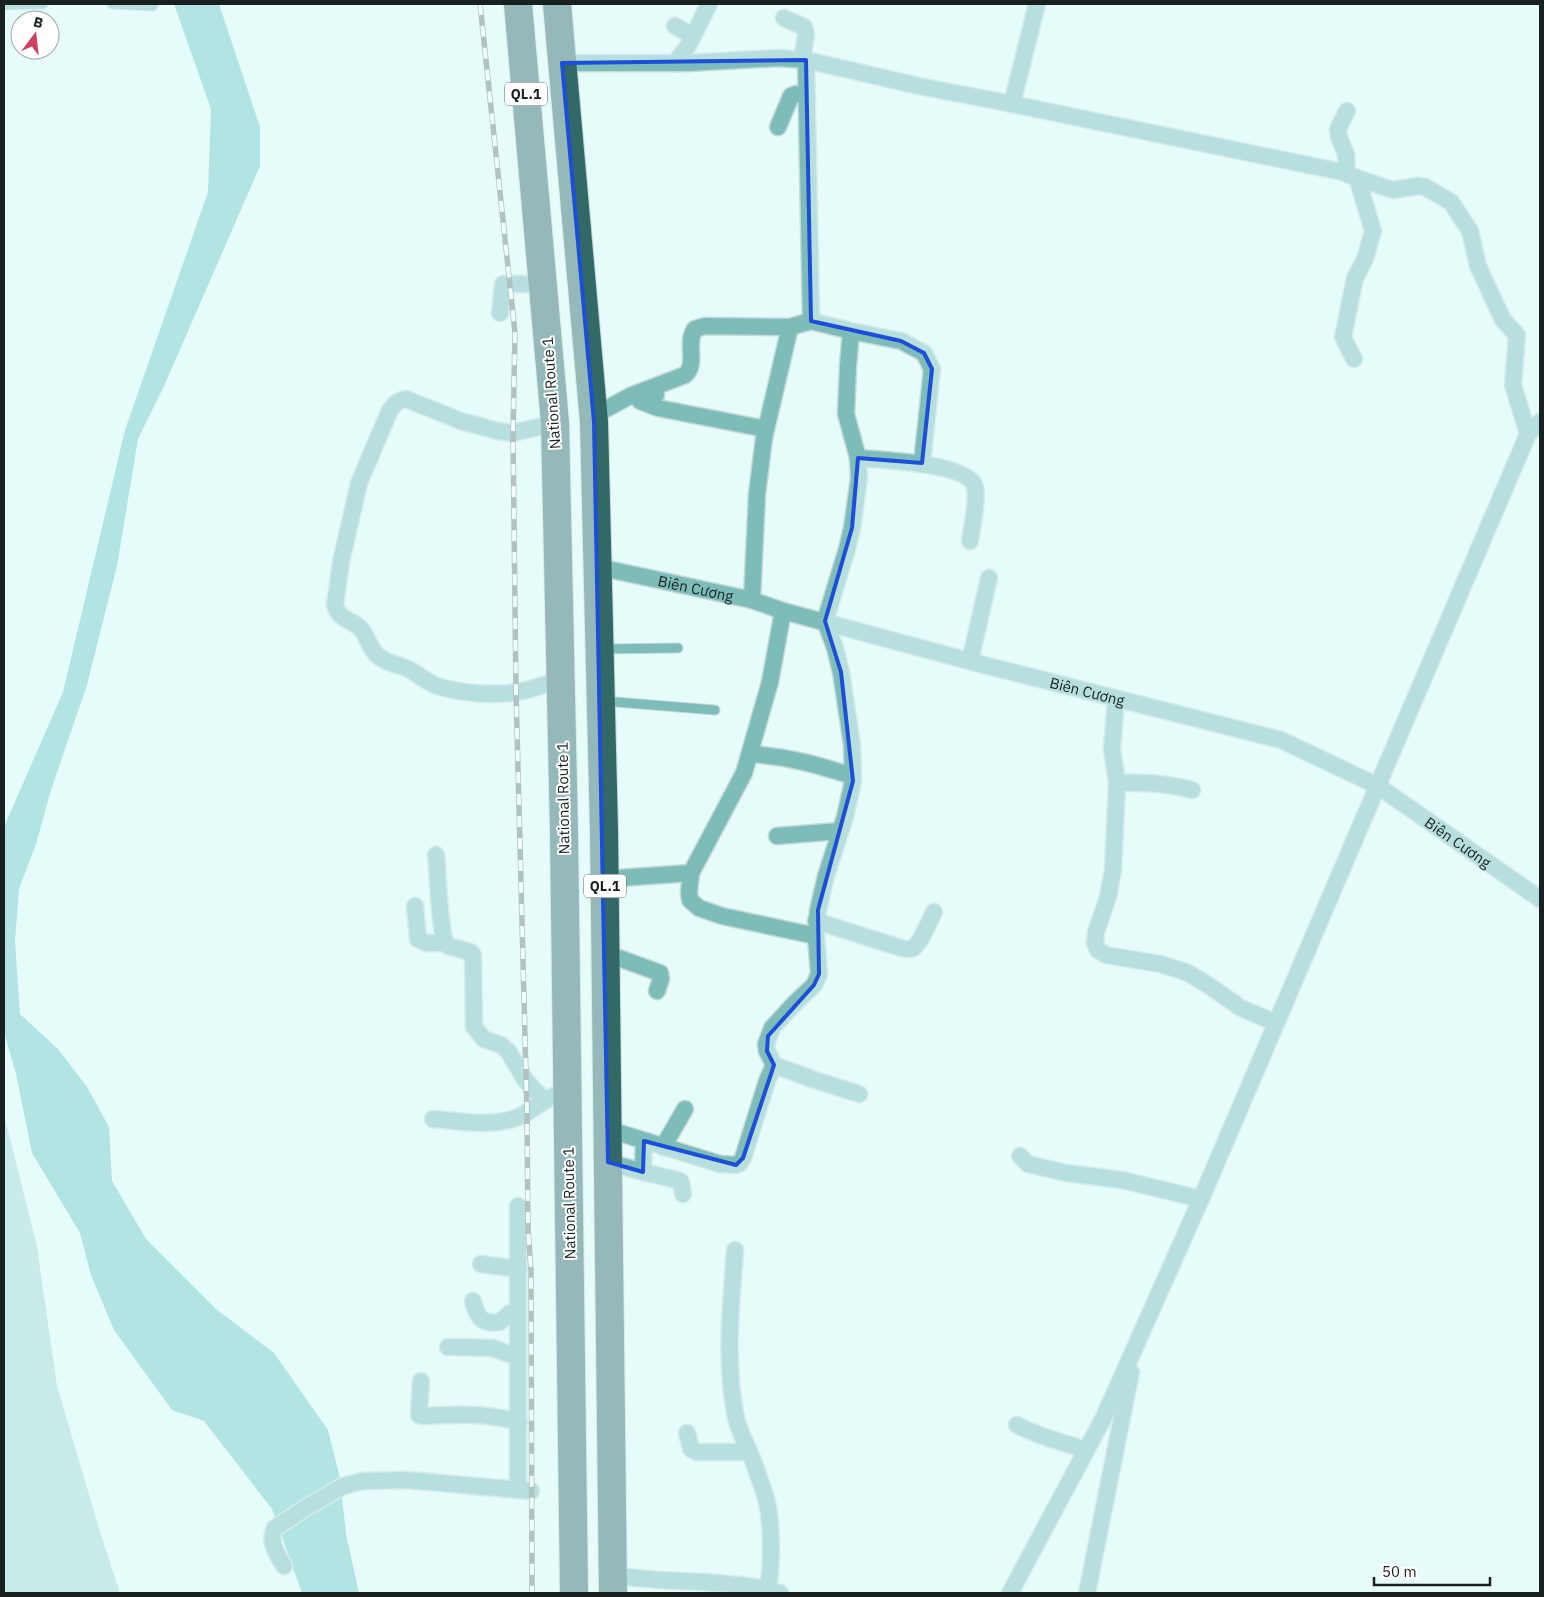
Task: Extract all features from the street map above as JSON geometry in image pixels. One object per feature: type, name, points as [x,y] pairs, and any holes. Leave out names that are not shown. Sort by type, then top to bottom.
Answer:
[{"type":"highway","name":"National Route 1","points":[[518,4],[555,423],[561,679],[556,1096],[574,1593]]},
{"type":"highway","name":"QL.1","points":[[557,4],[594,416],[604,879],[613,1584]]},
{"type":"highway","points":[[534,184],[573,179]]},
{"type":"street","points":[[675,63],[688,46],[708,4]]},
{"type":"street","points":[[1012,104],[1037,4]]},
{"type":"street","points":[[784,18],[804,27],[806,34],[804,60],[807,96],[811,321]]},
{"type":"street","points":[[676,26],[693,36]]},
{"type":"street","points":[[562,63],[675,63],[752,58],[804,60],[919,86],[1352,176],[1393,190],[1418,186],[1425,187],[1451,202],[1470,231],[1478,266],[1499,313],[1506,324],[1517,335],[1513,385],[1528,434]]},
{"type":"street","points":[[778,126],[791,96],[796,94],[807,96]]},
{"type":"street","points":[[1347,111],[1338,128],[1339,137],[1372,230],[1364,259],[1356,278],[1343,336],[1354,359]]},
{"type":"street","points":[[500,313],[503,284],[543,284]]},
{"type":"street","points":[[594,416],[630,396],[685,375],[691,364],[691,338],[695,329],[705,326],[790,327],[811,321],[901,341],[924,353],[930,362],[932,379],[922,463]]},
{"type":"street","points":[[752,600],[757,494],[766,429],[790,327]]},
{"type":"street","points":[[850,331],[846,414],[858,458],[858,478],[852,528],[825,621],[841,672],[852,745],[853,776],[850,800],[826,876],[816,928],[819,966],[816,981],[772,1028],[766,1044],[767,1051],[774,1065],[858,1094]]},
{"type":"street","points":[[685,382],[640,401],[658,408],[766,429]]},
{"type":"street","points":[[555,423],[513,433],[498,431],[461,421],[406,399],[399,400],[390,410],[359,483],[334,604],[340,616],[360,628],[378,656],[392,664],[410,670],[441,687],[470,692],[516,692],[561,679]]},
{"type":"street","points":[[1010,1593],[1103,1419],[1201,1199],[1528,434],[1540,422]]},
{"type":"street","points":[[858,458],[922,463],[959,474],[970,480],[975,486],[970,541]]},
{"type":"street","name":"Biên Cương","points":[[598,567],[752,600],[783,611],[970,661],[1281,740],[1378,786],[1540,898]]},
{"type":"street","points":[[970,661],[989,578]]},
{"type":"street","points":[[783,611],[770,682],[744,773],[691,873],[690,900],[699,908],[722,916],[816,928],[909,949],[914,948],[919,942],[934,912]]},
{"type":"street","points":[[1116,698],[1112,749],[1117,783],[1113,870],[1108,897],[1096,932],[1095,943],[1098,950],[1106,955],[1160,964],[1186,972],[1241,1008],[1276,1023]]},
{"type":"street","points":[[750,754],[778,756],[853,776]]},
{"type":"street","points":[[1117,783],[1152,782],[1170,784],[1192,790]]},
{"type":"street","points":[[777,836],[840,831]]},
{"type":"street","points":[[436,855],[445,943]]},
{"type":"street","points":[[604,879],[691,873]]},
{"type":"street","points":[[415,906],[418,939],[427,943],[445,943],[448,946],[470,952],[474,955],[474,1027],[484,1039],[501,1045],[508,1051],[526,1081],[556,1096]]},
{"type":"street","points":[[605,953],[660,973],[661,979],[657,991]]},
{"type":"street","points":[[607,1129],[720,1164],[736,1165],[740,1163],[746,1149],[767,1080],[774,1065]]},
{"type":"street","points":[[433,1119],[494,1123],[507,1121],[556,1096]]},
{"type":"street","points":[[663,1147],[685,1109]]},
{"type":"street","points":[[643,1172],[644,1141]]},
{"type":"street","points":[[1020,1156],[1028,1164],[1066,1174],[1122,1180],[1201,1199]]},
{"type":"street","points":[[608,1162],[677,1180],[681,1182],[683,1194]]},
{"type":"street","points":[[284,1566],[276,1554],[272,1540],[275,1528],[343,1486],[363,1482],[406,1480],[525,1491],[519,1422],[518,1206]]},
{"type":"street","points":[[613,1584],[637,1579],[733,1584],[774,1591],[771,1573],[767,1503],[735,1414],[731,1377],[730,1318],[735,1250]]},
{"type":"street","points":[[482,1264],[519,1269]]},
{"type":"street","points":[[473,1301],[477,1314],[486,1321],[500,1322],[510,1313],[518,1310]]},
{"type":"street","points":[[1087,1593],[1138,1340]]},
{"type":"street","points":[[448,1347],[492,1348],[510,1354],[518,1354]]},
{"type":"street","points":[[421,1381],[419,1415],[479,1414],[497,1416],[519,1422]]},
{"type":"street","points":[[1017,1425],[1036,1435],[1086,1450]]},
{"type":"street","points":[[687,1433],[691,1449],[697,1452],[707,1454],[748,1452]]},
{"type":"lane","points":[[4,6],[43,4]]},
{"type":"lane","points":[[112,4],[153,6]]},
{"type":"lane","points":[[599,649],[678,648]]},
{"type":"lane","points":[[601,701],[715,710]]},
{"type":"highlighted area","points":[[806,60],[811,321],[901,341],[924,353],[932,369],[922,463],[858,458],[852,528],[825,621],[841,672],[853,781],[818,910],[819,974],[814,985],[768,1036],[767,1051],[774,1065],[743,1158],[736,1165],[644,1141],[643,1172],[608,1162],[594,422],[562,63]]},
{"type":"shaded area","points":[[174,4],[219,4],[260,127],[260,166],[165,384],[138,439],[117,566],[87,685],[51,790],[36,844],[19,889],[15,941],[20,1014],[58,1049],[87,1087],[109,1127],[112,1181],[146,1239],[216,1309],[274,1353],[328,1430],[340,1478],[346,1534],[359,1593],[302,1593],[272,1509],[204,1421],[172,1410],[114,1330],[91,1275],[80,1233],[32,1153],[16,1074],[4,1032],[4,827],[63,692],[125,430],[208,192],[211,109]]},
{"type":"shaded area","points":[[4,1115],[37,1247],[57,1386],[120,1593],[4,1593]]},
{"type":"railway","points":[[480,4],[515,333],[513,433],[516,692],[527,1113],[528,1229],[531,1270],[532,1593]]}]
